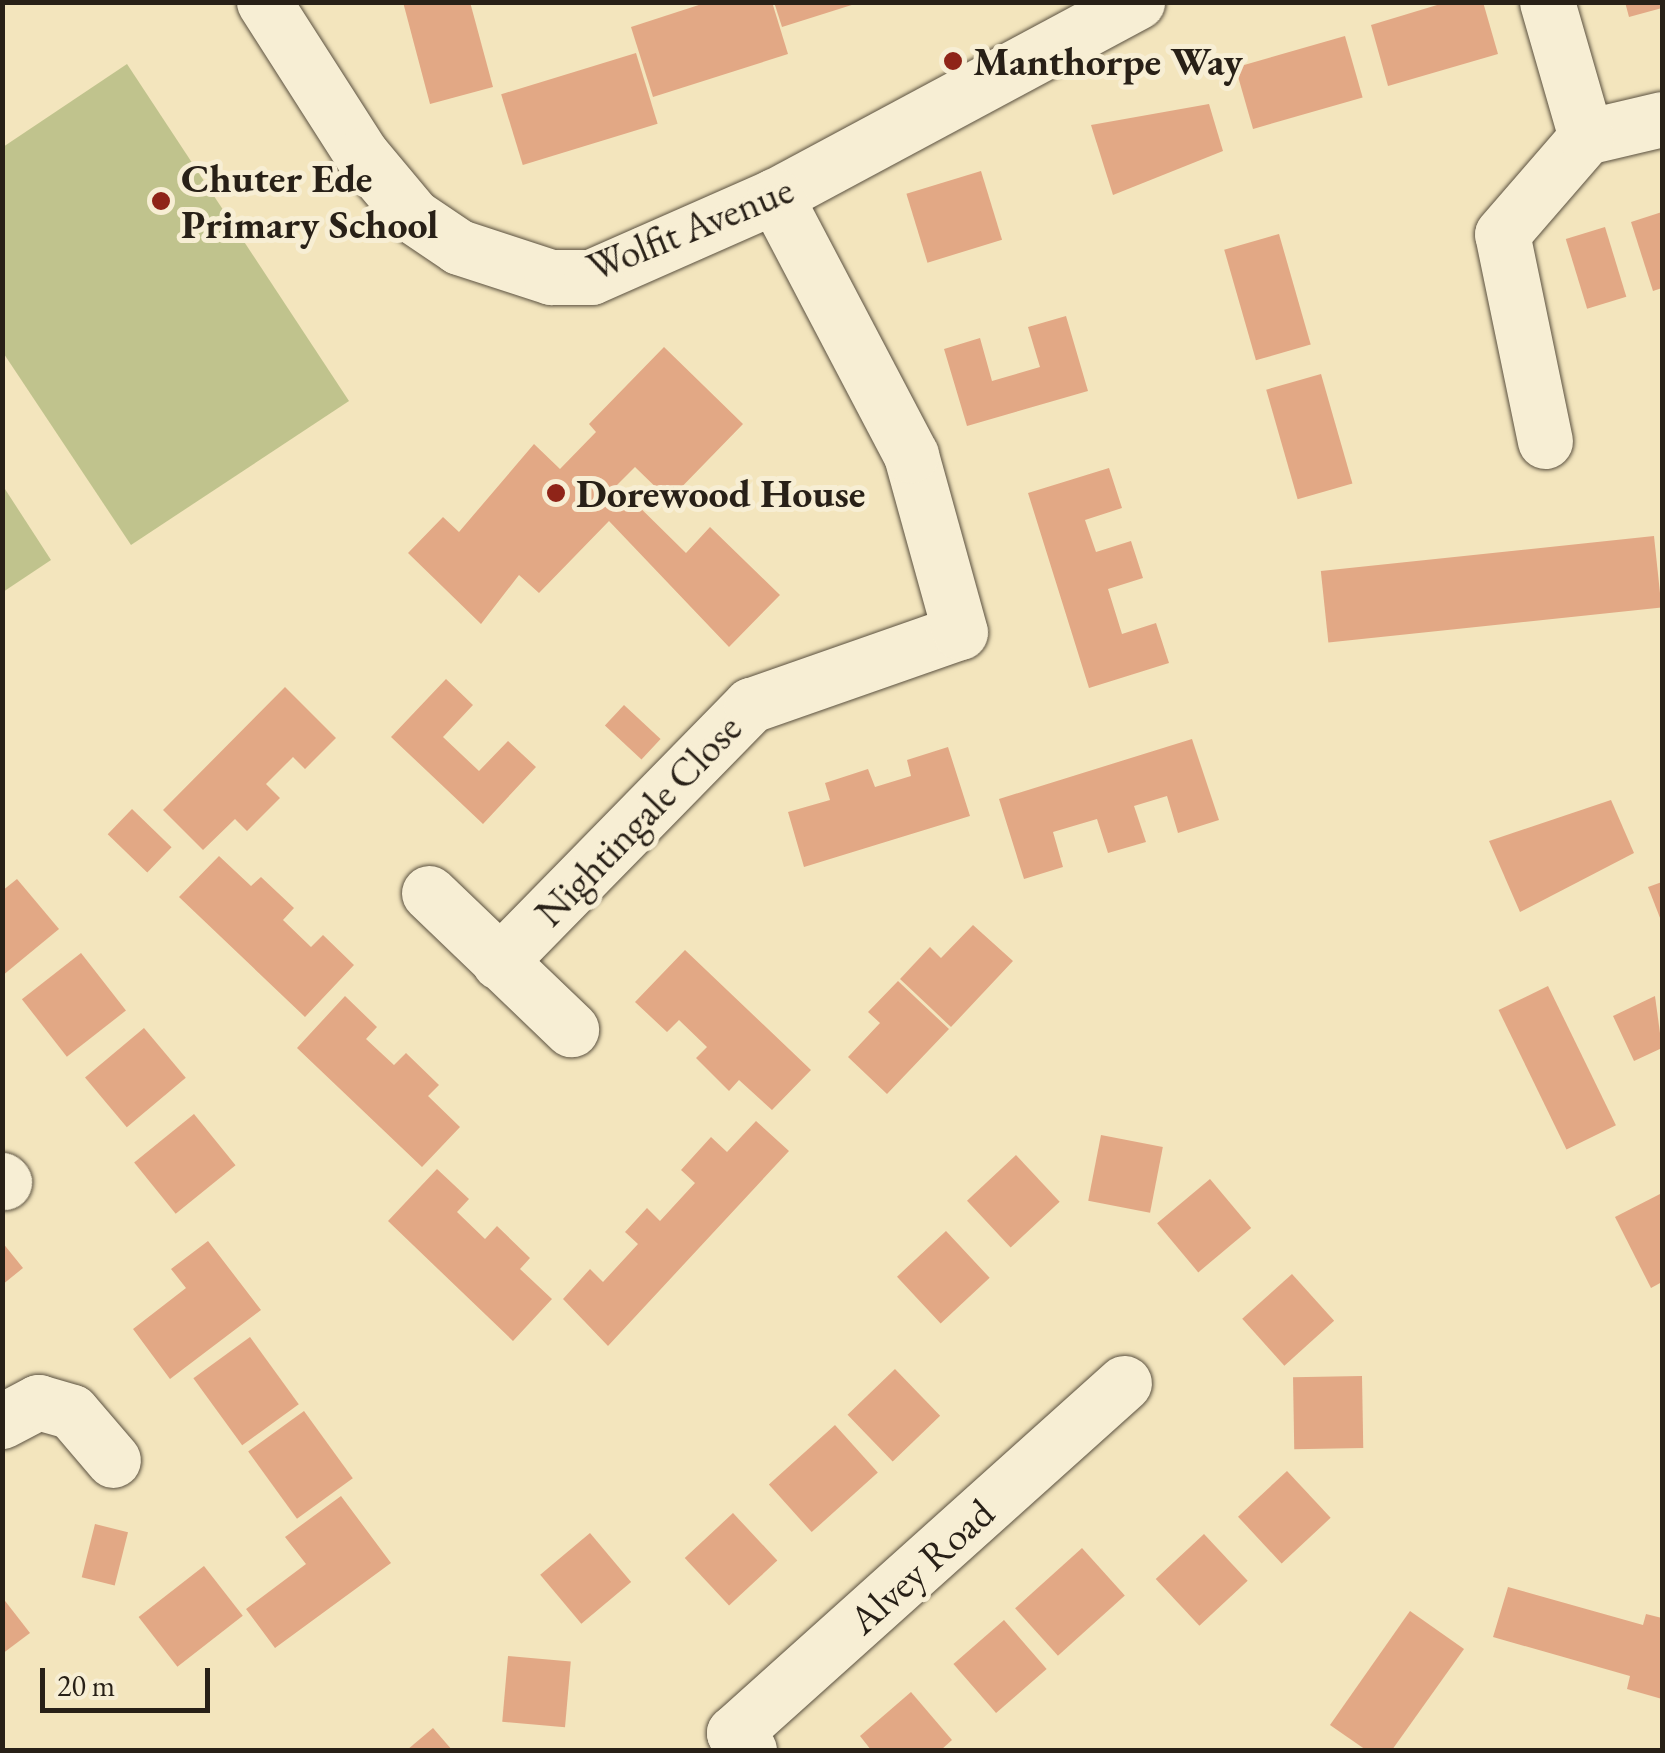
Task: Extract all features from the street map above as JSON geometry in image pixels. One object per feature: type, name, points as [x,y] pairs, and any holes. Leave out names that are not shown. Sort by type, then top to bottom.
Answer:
[{"type":"street","name":"Wolfit Avenue","points":[[264,2],[362,155],[413,216],[508,267],[591,277],[775,196],[1137,2]]},
{"type":"street","points":[[1547,2],[1586,137]]},
{"type":"street","points":[[1545,442],[1502,234],[1586,137],[1662,120]]},
{"type":"street","name":"Nightingale Close","points":[[499,962],[751,705],[960,632],[911,455],[775,196]]},
{"type":"street","points":[[429,893],[570,1029]]},
{"type":"street","name":"Alvey Road","points":[[749,1750],[734,1733],[1124,1383]]},
{"type":"street","points":[[2,1421],[38,1402],[72,1412],[113,1460]]},
{"type":"green space","points":[[127,64],[349,401],[131,545],[2,351],[3,147]]},
{"type":"green space","points":[[3,486],[51,560],[2,592]]},
{"type":"building","points":[[403,2],[470,2],[493,87],[430,104]]},
{"type":"building","points":[[708,2],[772,2],[788,54],[653,97],[631,27]]},
{"type":"building","points":[[774,2],[858,2],[858,3],[782,27]]},
{"type":"building","points":[[1447,2],[1483,2],[1498,54],[1388,86],[1371,25]]},
{"type":"building","points":[[1625,2],[1662,2],[1662,8],[1629,17]]},
{"type":"building","points":[[1345,36],[1363,98],[1253,129],[1235,67]]},
{"type":"building","points":[[636,53],[658,124],[523,165],[501,94]]},
{"type":"building","points":[[1209,104],[1223,151],[1113,195],[1091,125]]},
{"type":"building","points":[[981,171],[1002,240],[927,263],[906,194]]},
{"type":"building","points":[[1662,212],[1662,288],[1653,291],[1631,222]]},
{"type":"building","points":[[1605,227],[1626,297],[1587,309],[1566,239]]},
{"type":"building","points":[[1279,234],[1311,345],[1256,360],[1224,250]]},
{"type":"building","points":[[1066,316],[1088,391],[967,426],[944,349],[980,338],[992,381],[1040,367],[1028,327]]},
{"type":"building","name":"Dorewood House","points":[[664,347],[743,424],[669,500],[635,467],[617,485],[686,553],[710,527],[780,595],[729,647],[609,521],[539,593],[519,575],[481,624],[408,553],[443,517],[459,532],[534,444],[560,469],[596,432],[589,424]]},
{"type":"building","points":[[1321,374],[1352,484],[1298,499],[1266,390]]},
{"type":"building","points":[[1109,468],[1122,508],[1085,520],[1096,552],[1131,541],[1143,578],[1108,589],[1122,634],[1156,623],[1169,663],[1089,688],[1028,493]]},
{"type":"building","points":[[1654,536],[1662,608],[1328,643],[1321,571]]},
{"type":"building","points":[[446,679],[473,705],[443,737],[479,771],[508,741],[536,767],[483,824],[391,737]]},
{"type":"building","points":[[285,687],[336,738],[305,769],[293,757],[266,784],[280,798],[247,831],[235,819],[203,850],[163,810]]},
{"type":"building","points":[[624,705],[661,739],[641,760],[605,725]]},
{"type":"building","points":[[1192,739],[1219,820],[1178,833],[1167,796],[1134,806],[1146,842],[1108,853],[1097,819],[1053,832],[1063,867],[1024,879],[999,799]]},
{"type":"building","points":[[948,747],[970,816],[804,867],[788,812],[830,800],[825,783],[868,769],[875,787],[911,776],[907,760]]},
{"type":"building","points":[[1611,800],[1634,853],[1520,912],[1489,841]]},
{"type":"building","points":[[132,809],[172,847],[147,872],[108,834]]},
{"type":"building","points":[[219,856],[251,886],[261,877],[294,908],[283,920],[311,947],[323,935],[354,965],[305,1017],[179,897]]},
{"type":"building","points":[[17,879],[59,929],[2,976],[2,891]]},
{"type":"building","points":[[1662,882],[1662,923],[1648,887]]},
{"type":"building","points":[[973,925],[1013,961],[951,1027],[900,979],[930,947],[941,958]]},
{"type":"building","points":[[685,950],[811,1070],[772,1110],[739,1080],[729,1091],[696,1058],[707,1047],[679,1020],[667,1032],[635,1002]]},
{"type":"building","points":[[81,953],[126,1011],[67,1057],[22,999]]},
{"type":"building","points":[[898,981],[949,1029],[887,1094],[848,1057],[880,1023],[868,1012]]},
{"type":"building","points":[[1548,986],[1616,1125],[1567,1149],[1499,1010]]},
{"type":"building","points":[[345,996],[377,1027],[366,1039],[394,1065],[406,1053],[439,1085],[428,1096],[460,1127],[422,1167],[297,1048]]},
{"type":"building","points":[[1655,996],[1662,1048],[1634,1061],[1613,1016]]},
{"type":"building","points":[[144,1028],[186,1078],[127,1127],[85,1077]]},
{"type":"building","points":[[194,1114],[236,1165],[176,1214],[134,1162]]},
{"type":"building","points":[[756,1121],[789,1151],[608,1346],[563,1299],[590,1269],[603,1282],[638,1244],[625,1232],[647,1208],[660,1221],[695,1183],[681,1170],[711,1137],[727,1152]]},
{"type":"building","points":[[1101,1135],[1163,1147],[1150,1213],[1088,1201]]},
{"type":"building","points":[[1016,1155],[1060,1202],[1011,1248],[967,1201]]},
{"type":"building","points":[[437,1169],[469,1199],[457,1212],[485,1239],[497,1226],[530,1258],[520,1269],[552,1299],[513,1341],[388,1221]]},
{"type":"building","points":[[1210,1179],[1251,1228],[1198,1272],[1157,1223]]},
{"type":"building","points":[[1662,1193],[1662,1282],[1651,1288],[1615,1217]]},
{"type":"building","points":[[946,1231],[990,1278],[941,1324],[897,1277]]},
{"type":"building","points":[[208,1241],[261,1310],[170,1379],[133,1329],[186,1288],[171,1269]]},
{"type":"building","points":[[2,1242],[23,1268],[2,1285]]},
{"type":"building","points":[[1292,1274],[1334,1321],[1284,1366],[1242,1319]]},
{"type":"building","points":[[250,1337],[299,1404],[242,1445],[193,1378]]},
{"type":"building","points":[[895,1369],[940,1416],[893,1462],[848,1415]]},
{"type":"building","points":[[1362,1376],[1363,1448],[1294,1449],[1293,1377]]},
{"type":"building","points":[[304,1411],[353,1478],[297,1519],[248,1452]]},
{"type":"building","points":[[835,1425],[878,1473],[812,1532],[769,1485]]},
{"type":"building","points":[[1287,1471],[1331,1518],[1282,1564],[1238,1517]]},
{"type":"building","points":[[341,1496],[391,1563],[275,1648],[246,1609],[306,1564],[285,1537]]},
{"type":"building","points":[[733,1513],[777,1561],[729,1606],[685,1558]]},
{"type":"building","points":[[95,1524],[128,1532],[115,1586],[82,1577]]},
{"type":"building","points":[[590,1533],[631,1582],[581,1624],[540,1575]]},
{"type":"building","points":[[1204,1534],[1248,1581],[1199,1626],[1156,1579]]},
{"type":"building","points":[[1082,1548],[1125,1596],[1058,1656],[1015,1608]]},
{"type":"building","points":[[204,1566],[243,1616],[177,1667],[139,1617]]},
{"type":"building","points":[[1508,1587],[1643,1625],[1646,1614],[1662,1618],[1662,1699],[1627,1689],[1630,1676],[1493,1637]]},
{"type":"building","points":[[2,1597],[30,1633],[2,1654]]},
{"type":"building","points":[[1410,1611],[1464,1649],[1392,1750],[1366,1750],[1330,1725]]},
{"type":"building","points":[[1004,1620],[1047,1669],[996,1713],[953,1664]]},
{"type":"building","points":[[508,1656],[571,1661],[565,1727],[502,1722]]},
{"type":"building","points":[[911,1692],[952,1740],[941,1750],[871,1750],[860,1736]]},
{"type":"building","points":[[433,1728],[452,1750],[407,1750]]},
{"type":"place","name":"Manthorpe Way","points":[[953,61]]},
{"type":"place","name":"Chuter Ede Primary School","points":[[161,201]]},
{"type":"place","name":"Dorewood House","points":[[556,493]]}]
